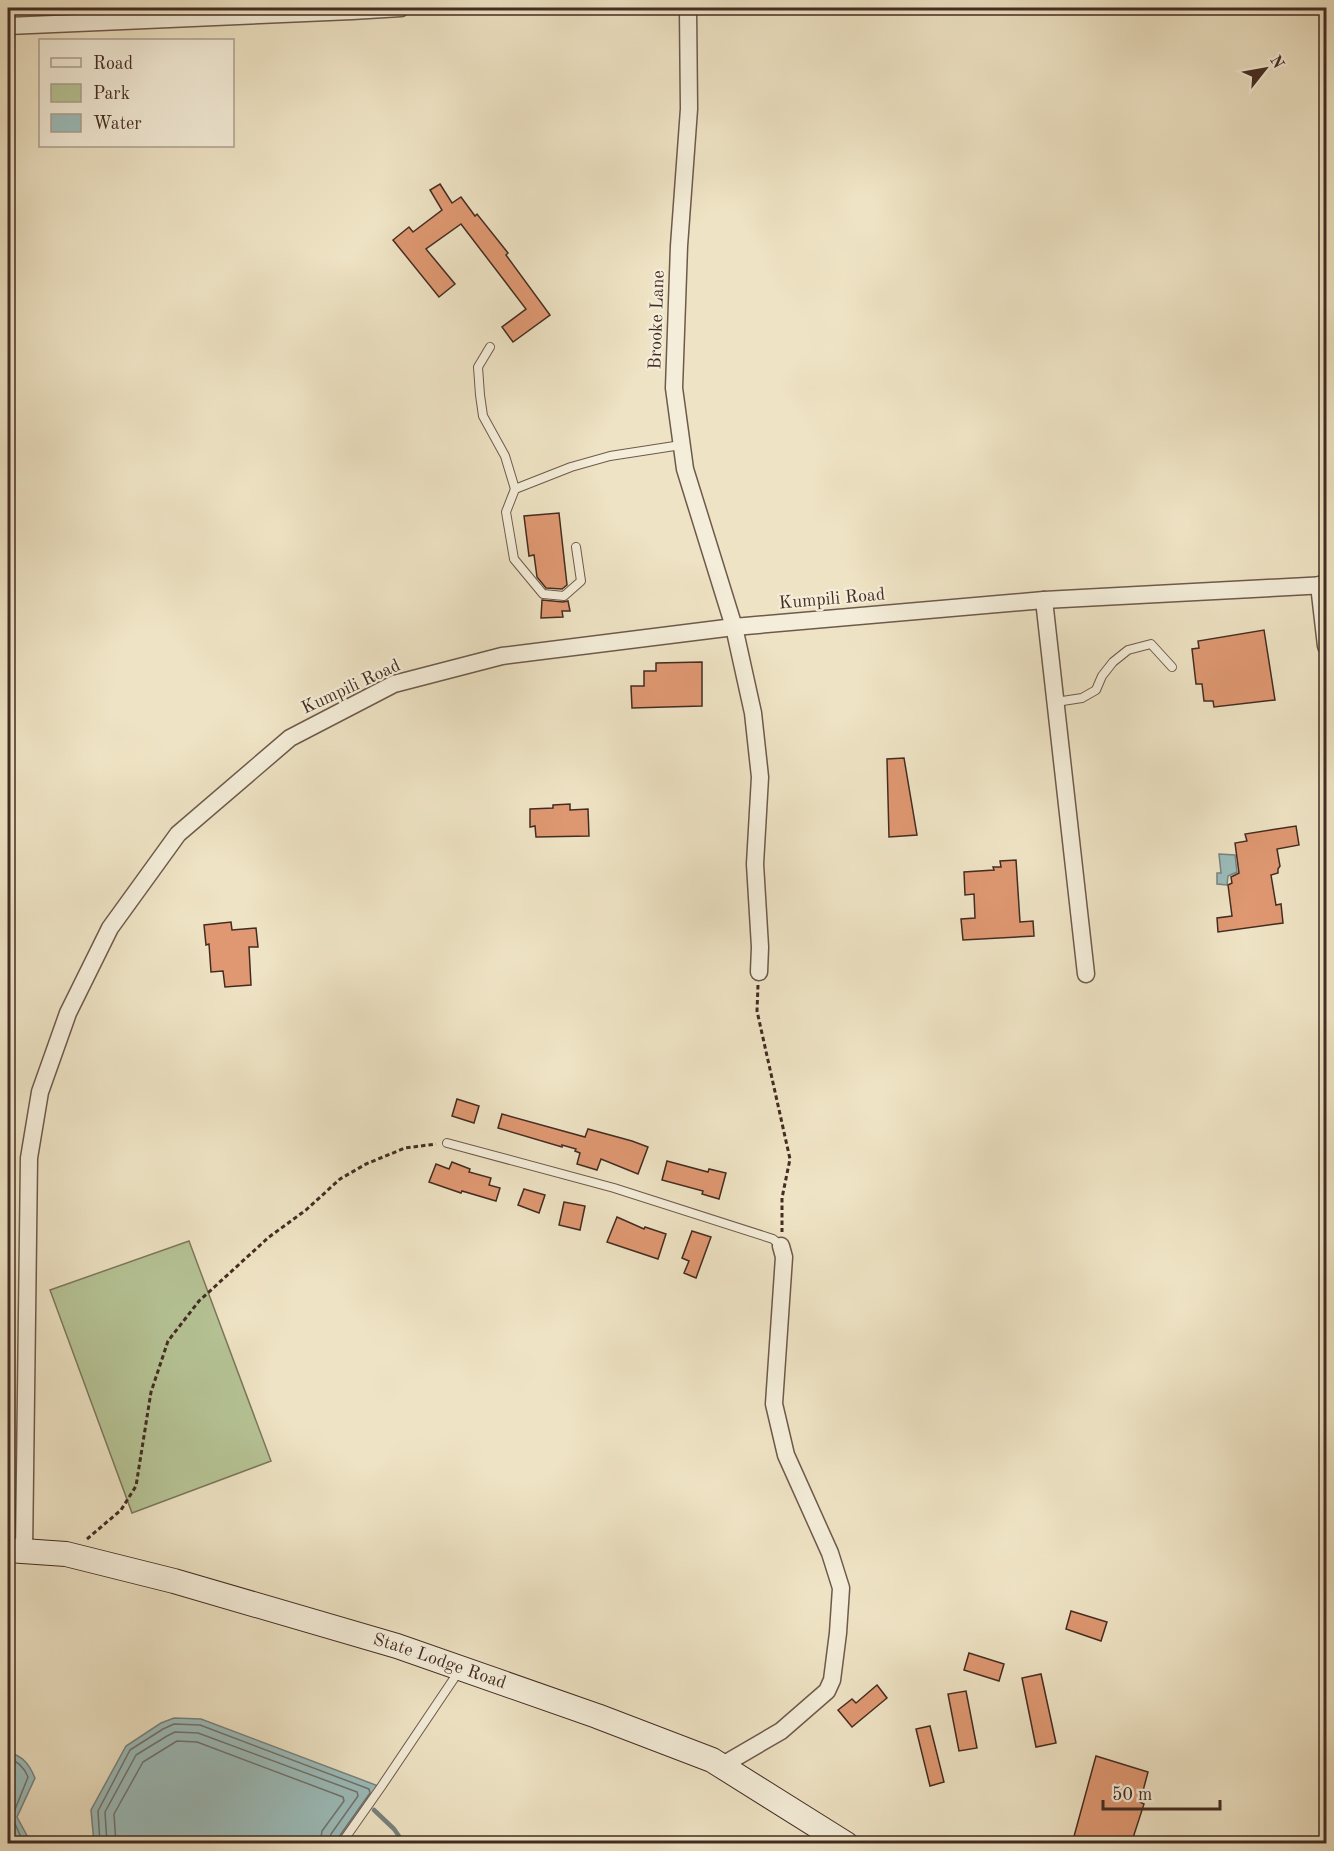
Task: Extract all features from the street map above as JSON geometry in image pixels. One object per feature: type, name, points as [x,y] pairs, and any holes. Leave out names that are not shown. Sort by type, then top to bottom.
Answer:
[{"type":"street","points":[[8,26],[401,8]]},
{"type":"street","name":"Brooke Lane","points":[[688,8],[689,110],[679,246],[674,388],[685,469],[734,627],[753,712],[760,777],[755,864],[760,947],[759,972]]},
{"type":"street","points":[[1323,585],[1326,646]]},
{"type":"street","name":"Kumpili Road","points":[[16,1551],[29,1158],[40,1092],[68,1013],[110,928],[178,834],[290,738],[394,684],[502,656],[734,627],[1044,600],[1323,585]]},
{"type":"street","points":[[1044,600],[1086,974]]},
{"type":"street","points":[[721,1766],[781,1731],[827,1691],[832,1680],[838,1633],[841,1588],[830,1553],[786,1455],[774,1404],[784,1257],[781,1246]]},
{"type":"street","name":"State Lodge Road","points":[[16,1551],[66,1554],[174,1581],[397,1646],[597,1716],[712,1760],[846,1844]]},
{"type":"lane","points":[[490,347],[478,367],[483,416],[505,456],[515,489],[506,512],[514,559],[543,594],[564,596],[581,581],[576,547]]},
{"type":"lane","points":[[515,489],[571,467],[610,456],[681,445]]},
{"type":"lane","points":[[1056,702],[1082,698],[1096,690],[1102,676],[1113,662],[1128,650],[1151,644],[1172,667]]},
{"type":"lane","points":[[447,1143],[614,1188],[773,1239],[781,1246]]},
{"type":"lane","points":[[341,1844],[461,1669]]},
{"type":"path","points":[[759,972],[757,1011],[790,1159],[782,1198],[781,1246]]},
{"type":"path","points":[[66,1554],[99,1530],[121,1510],[136,1486],[151,1392],[168,1341],[199,1301],[269,1237],[306,1210],[340,1179],[366,1164],[405,1148],[447,1143]]},
{"type":"green space","points":[[189,1241],[271,1461],[132,1513],[50,1290]]},
{"type":"water","points":[[1219,854],[1235,855],[1237,872],[1228,876],[1227,885],[1217,884],[1217,873],[1221,873]]},
{"type":"water","points":[[174,1718],[201,1719],[381,1787],[341,1843],[94,1843],[91,1810],[126,1746],[161,1723]]},
{"type":"water","points":[[8,1752],[25,1761],[35,1778],[17,1817],[31,1843],[11,1843],[8,1838]]},
{"type":"building","points":[[440,184],[452,203],[461,197],[475,216],[477,214],[508,253],[506,255],[550,315],[513,342],[502,327],[526,309],[461,224],[426,249],[455,284],[439,297],[393,240],[409,227],[413,232],[442,210],[430,190]]},
{"type":"building","points":[[559,513],[567,585],[562,589],[546,588],[537,577],[534,555],[529,556],[524,516]]},
{"type":"building","points":[[542,600],[568,601],[570,611],[562,611],[563,617],[541,618]]},
{"type":"building","points":[[1264,630],[1275,700],[1214,707],[1213,701],[1204,701],[1202,684],[1196,684],[1192,649],[1199,648],[1198,641]]},
{"type":"building","points":[[702,662],[702,706],[632,708],[631,686],[644,686],[644,671],[656,671],[656,663]]},
{"type":"building","points":[[904,758],[917,835],[889,837],[887,759]]},
{"type":"building","points":[[570,804],[570,810],[588,809],[589,836],[536,837],[535,826],[530,827],[530,809],[553,808],[553,805]]},
{"type":"building","points":[[1296,826],[1299,845],[1277,849],[1280,866],[1278,873],[1271,875],[1276,905],[1281,904],[1283,923],[1218,932],[1217,918],[1232,916],[1228,885],[1232,883],[1231,877],[1239,873],[1235,843],[1247,841],[1245,834]]},
{"type":"building","points":[[1016,860],[1020,922],[1033,921],[1034,936],[963,940],[961,919],[975,918],[974,894],[965,895],[964,872],[994,870],[993,867],[1001,867],[1000,861]]},
{"type":"building","points":[[231,922],[232,930],[256,928],[258,947],[249,947],[251,985],[225,987],[223,971],[211,972],[209,944],[206,945],[204,925]]},
{"type":"building","points":[[457,1099],[479,1106],[474,1123],[452,1116]]},
{"type":"building","points":[[502,1114],[585,1137],[588,1129],[648,1147],[638,1174],[601,1159],[597,1170],[577,1164],[580,1153],[575,1151],[576,1149],[498,1128]]},
{"type":"building","points":[[667,1161],[708,1172],[709,1169],[726,1173],[719,1199],[702,1194],[703,1191],[662,1180]]},
{"type":"building","points":[[452,1162],[470,1169],[469,1172],[491,1178],[489,1185],[500,1188],[496,1201],[462,1191],[461,1193],[429,1182],[436,1164],[449,1169]]},
{"type":"building","points":[[524,1189],[545,1195],[539,1213],[518,1205]]},
{"type":"building","points":[[564,1202],[585,1206],[580,1230],[559,1225]]},
{"type":"building","points":[[617,1217],[644,1229],[645,1227],[666,1234],[658,1259],[607,1242]]},
{"type":"building","points":[[692,1231],[711,1237],[696,1278],[684,1273],[689,1261],[682,1258]]},
{"type":"building","points":[[1071,1611],[1107,1622],[1101,1641],[1066,1629]]},
{"type":"building","points":[[969,1653],[1004,1664],[999,1681],[964,1670]]},
{"type":"building","points":[[1041,1674],[1056,1743],[1036,1747],[1022,1678]]},
{"type":"building","points":[[877,1685],[887,1698],[852,1727],[838,1710],[852,1699],[856,1703]]},
{"type":"building","points":[[966,1691],[977,1748],[959,1751],[948,1694]]},
{"type":"building","points":[[930,1726],[944,1782],[930,1786],[916,1729]]},
{"type":"building","points":[[1096,1756],[1148,1772],[1140,1802],[1144,1804],[1131,1844],[1085,1844],[1073,1840]]},
{"type":"waterway","points":[[374,1810],[408,1844]]}]
